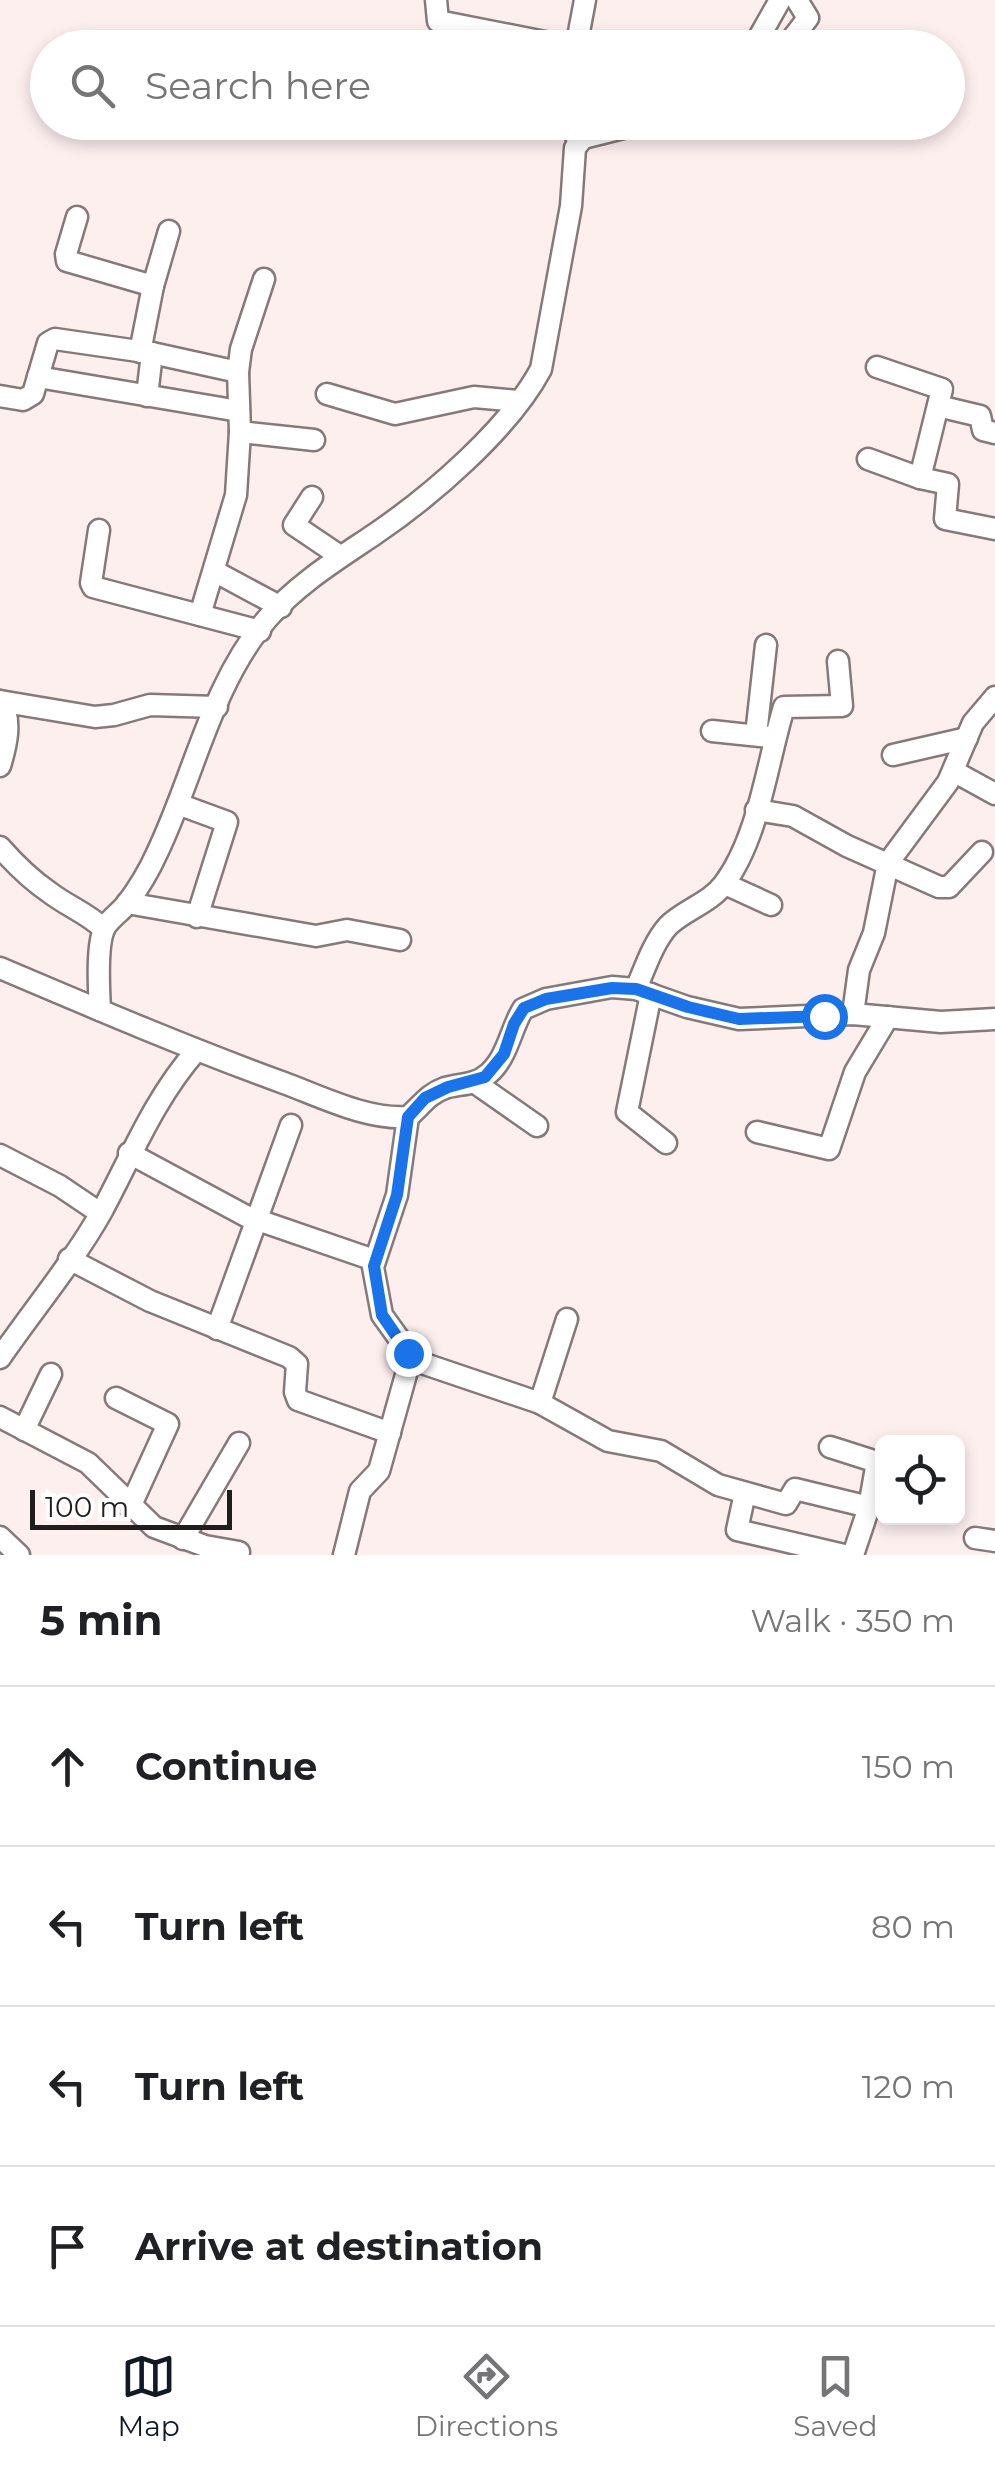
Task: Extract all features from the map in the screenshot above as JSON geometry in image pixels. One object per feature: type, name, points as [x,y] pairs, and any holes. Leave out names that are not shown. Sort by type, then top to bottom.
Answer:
[{"type":"street","points":[[436,0],[438,21],[484,30]]},
{"type":"street","points":[[579,30],[585,0]]},
{"type":"street","points":[[763,30],[780,0]]},
{"type":"street","points":[[796,0],[808,18],[798,30]]},
{"type":"street","points":[[100,1010],[104,928],[127,903],[157,854],[217,707],[260,630],[340,556],[448,477],[531,387],[541,368],[571,206],[574,140]]},
{"type":"street","points":[[76,217],[67,261],[153,286]]},
{"type":"street","points":[[147,396],[146,353],[153,286],[169,231]]},
{"type":"street","points":[[200,615],[236,495],[238,372],[264,279]]},
{"type":"street","points":[[0,396],[14,400],[29,398],[51,340],[146,353],[238,372]]},
{"type":"street","points":[[877,367],[940,386],[942,392],[920,478]]},
{"type":"street","points":[[38,377],[147,396],[314,440]]},
{"type":"street","points":[[327,394],[396,414],[474,397],[518,402]]},
{"type":"street","points":[[938,406],[982,417],[983,430],[995,433]]},
{"type":"street","points":[[868,459],[950,485],[945,519],[995,529]]},
{"type":"street","points":[[312,497],[294,526],[340,556]]},
{"type":"street","points":[[99,530],[93,587],[260,630]]},
{"type":"street","points":[[214,571],[281,607]]},
{"type":"street","points":[[666,1143],[626,1112],[644,992],[653,950],[670,924],[725,884],[736,866],[756,810],[766,736],[766,645]]},
{"type":"street","points":[[766,736],[786,706],[842,706],[838,661]]},
{"type":"street","points":[[853,1014],[855,984],[874,934],[888,863],[954,772],[982,708],[995,697]]},
{"type":"street","points":[[0,701],[95,716],[114,715],[150,704],[217,707]]},
{"type":"street","points":[[0,701],[6,708],[8,722],[0,766]]},
{"type":"street","points":[[712,731],[766,736]]},
{"type":"street","points":[[893,755],[967,738]]},
{"type":"street","points":[[954,772],[995,794]]},
{"type":"street","points":[[178,804],[228,822],[197,916]]},
{"type":"street","points":[[756,810],[792,816],[847,846],[945,888],[982,852]]},
{"type":"street","points":[[0,847],[19,869],[52,895],[85,912],[104,928]]},
{"type":"street","points":[[725,884],[771,905]]},
{"type":"street","points":[[127,903],[316,936],[347,930],[400,940]]},
{"type":"street","points":[[0,968],[196,1050],[336,1102],[376,1114],[408,1117]]},
{"type":"street","points":[[344,1555],[360,1491],[379,1471],[410,1358],[382,1315],[374,1260],[397,1195],[408,1117],[425,1098],[485,1077],[504,1054],[524,1008],[580,991],[644,992],[739,1019],[853,1014],[941,1022],[995,1019]]},
{"type":"street","points":[[757,1132],[829,1149],[855,1072],[888,1017]]},
{"type":"street","points":[[0,1358],[100,1213],[172,1078],[196,1050]]},
{"type":"street","points":[[474,1082],[536,1126]]},
{"type":"street","points":[[217,1329],[291,1125]]},
{"type":"street","points":[[129,1153],[199,1193],[256,1219],[374,1260]]},
{"type":"street","points":[[0,1155],[60,1186],[100,1213]]},
{"type":"street","points":[[69,1259],[150,1301],[294,1360],[298,1400],[390,1433]]},
{"type":"street","points":[[540,1404],[567,1319]]},
{"type":"street","points":[[410,1358],[540,1404],[608,1441],[661,1450],[718,1485],[786,1504],[794,1488],[869,1506]]},
{"type":"street","points":[[24,1430],[51,1374]]},
{"type":"street","points":[[116,1398],[168,1424],[130,1507]]},
{"type":"street","points":[[0,1418],[100,1472],[130,1507],[154,1527],[183,1539],[239,1552]]},
{"type":"street","points":[[183,1539],[238,1443]]},
{"type":"street","points":[[830,1447],[876,1460],[878,1466],[853,1555]]},
{"type":"street","points":[[745,1493],[737,1530],[844,1555]]},
{"type":"street","points":[[0,1538],[19,1555]]},
{"type":"route","points":[[408,1353],[382,1315],[374,1260],[397,1195],[408,1117],[425,1098],[485,1077],[504,1054],[524,1008],[580,991],[612,988],[636,989],[739,1019],[824,1016]]}]
